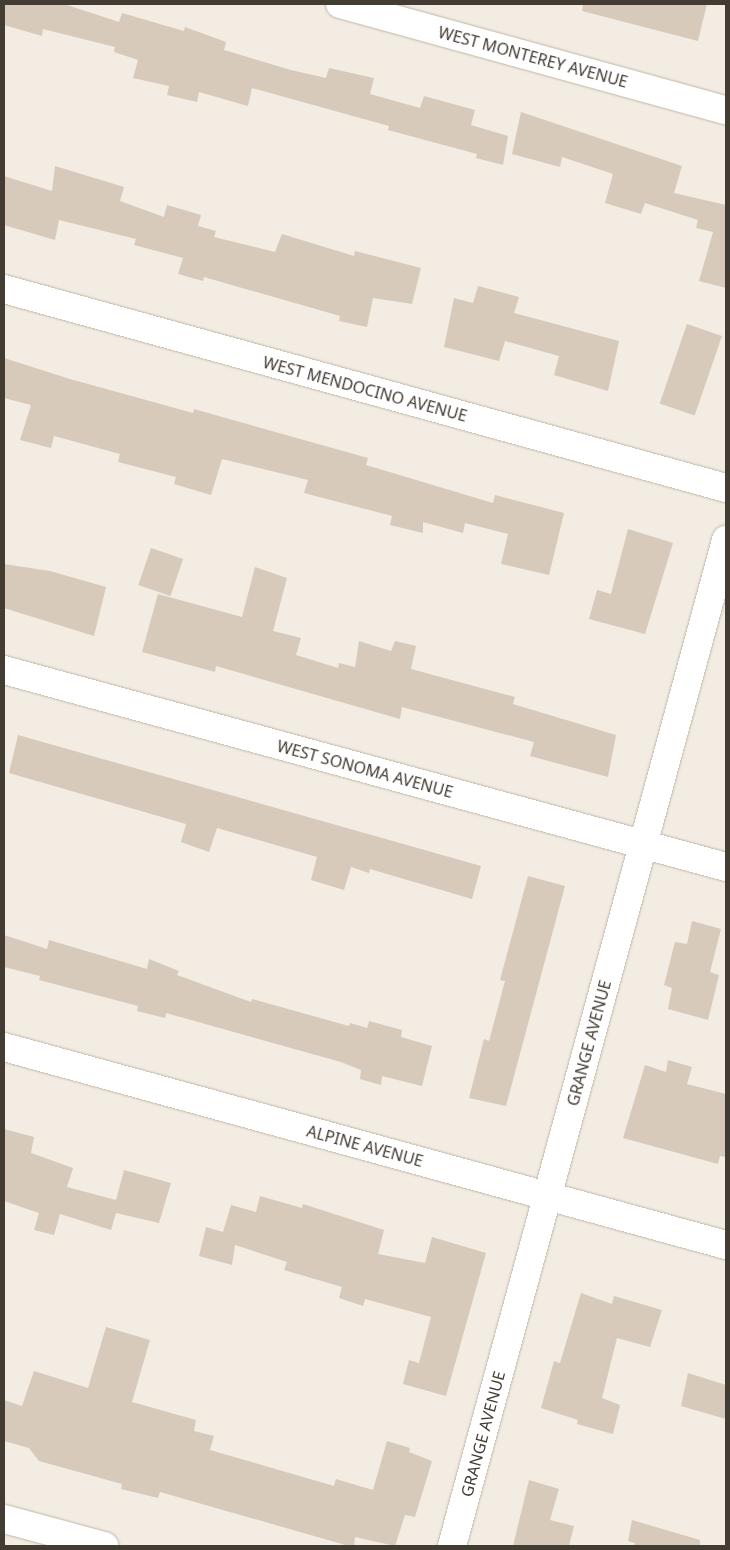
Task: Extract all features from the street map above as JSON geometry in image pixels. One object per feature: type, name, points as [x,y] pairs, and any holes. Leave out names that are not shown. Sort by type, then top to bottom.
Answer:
[{"type":"street","name":"WEST MONTEREY AVENUE","points":[[340,4],[726,110]]},
{"type":"street","name":"WEST MENDOCINO AVENUE","points":[[4,289],[726,488]]},
{"type":"street","name":"GRANGE AVENUE","points":[[452,1546],[726,540]]},
{"type":"street","name":"WEST SONOMA AVENUE","points":[[4,670],[726,867]]},
{"type":"street","name":"ALPINE AVENUE","points":[[4,1047],[726,1245]]},
{"type":"street","points":[[4,1519],[104,1546]]},
{"type":"building","points":[[4,4],[64,4],[119,22],[122,13],[184,31],[185,27],[226,42],[224,50],[291,70],[326,78],[329,68],[374,78],[370,94],[420,108],[424,96],[475,110],[471,125],[508,136],[503,165],[476,158],[477,154],[388,130],[389,126],[252,88],[248,106],[199,92],[197,102],[167,95],[169,86],[133,78],[138,60],[114,52],[115,47],[43,29],[42,36],[4,25]]},
{"type":"building","points":[[583,4],[707,4],[698,41],[582,11]]},
{"type":"building","points":[[521,112],[682,166],[674,193],[726,205],[726,288],[699,281],[713,232],[696,228],[698,220],[645,203],[641,214],[605,203],[613,174],[562,157],[560,167],[512,154]]},
{"type":"building","points":[[55,166],[124,187],[120,201],[164,217],[167,205],[201,215],[198,226],[216,231],[214,237],[275,252],[282,234],[354,256],[355,251],[421,268],[412,304],[373,298],[367,327],[339,321],[340,316],[204,277],[203,281],[178,274],[183,258],[134,245],[136,239],[59,220],[55,240],[4,225],[4,176],[52,191]]},
{"type":"building","points":[[478,286],[519,297],[514,313],[619,341],[608,391],[554,375],[559,356],[505,341],[499,361],[444,347],[454,298],[473,303]]},
{"type":"building","points":[[687,324],[722,336],[695,415],[660,403]]},
{"type":"building","points":[[4,358],[70,379],[193,413],[194,409],[368,458],[366,465],[493,503],[495,495],[564,513],[549,575],[501,564],[508,534],[465,523],[463,533],[423,522],[423,533],[390,525],[392,516],[304,493],[308,480],[222,459],[211,495],[174,484],[176,477],[118,462],[120,454],[54,436],[51,448],[20,440],[31,405],[4,398]]},
{"type":"building","points":[[628,529],[673,543],[645,634],[589,619],[597,590],[611,594]]},
{"type":"building","points":[[151,548],[183,559],[170,596],[138,585]]},
{"type":"building","points":[[4,564],[50,571],[106,587],[94,636],[4,608]]},
{"type":"building","points":[[255,567],[287,578],[273,631],[301,638],[296,655],[338,668],[339,663],[355,667],[359,641],[391,651],[395,641],[416,646],[411,669],[515,697],[513,704],[616,735],[608,777],[530,756],[534,742],[402,707],[400,719],[216,666],[215,672],[142,652],[158,594],[242,617]]},
{"type":"building","points":[[18,735],[481,866],[472,899],[370,869],[369,873],[351,867],[344,890],[311,880],[317,857],[217,828],[209,852],[181,842],[186,824],[9,773]]},
{"type":"building","points":[[528,876],[565,886],[506,1106],[469,1098],[484,1039],[489,1041],[505,981],[500,980]]},
{"type":"building","points":[[692,921],[721,929],[710,972],[719,975],[708,1020],[668,1009],[672,988],[664,985],[675,942],[687,944]]},
{"type":"building","points":[[4,935],[47,949],[49,940],[147,969],[149,959],[179,971],[177,975],[251,1002],[252,999],[349,1026],[350,1023],[367,1028],[369,1021],[402,1030],[401,1037],[432,1046],[422,1086],[382,1076],[381,1085],[360,1079],[361,1070],[341,1062],[166,1013],[165,1018],[137,1011],[138,1006],[39,980],[40,976],[4,967]]},
{"type":"building","points":[[668,1060],[692,1067],[687,1084],[726,1094],[726,1157],[720,1156],[718,1164],[623,1138],[645,1065],[666,1072]]},
{"type":"building","points":[[4,1129],[34,1137],[31,1153],[73,1168],[67,1187],[116,1200],[124,1170],[171,1183],[159,1223],[116,1213],[111,1230],[60,1214],[54,1235],[34,1230],[39,1213],[4,1201]]},
{"type":"building","points":[[260,1196],[302,1208],[303,1204],[384,1230],[378,1254],[425,1263],[432,1237],[486,1253],[446,1396],[403,1384],[409,1360],[419,1363],[431,1317],[365,1299],[363,1306],[339,1298],[342,1287],[284,1270],[287,1262],[235,1245],[232,1265],[199,1256],[206,1227],[223,1232],[231,1205],[256,1212]]},
{"type":"building","points":[[581,1293],[612,1304],[614,1296],[662,1310],[650,1347],[617,1338],[602,1398],[620,1405],[613,1434],[577,1424],[578,1420],[541,1408],[554,1361],[560,1363]]},
{"type":"building","points":[[106,1327],[150,1340],[132,1402],[196,1420],[194,1431],[214,1436],[210,1450],[334,1486],[336,1479],[373,1490],[387,1441],[410,1448],[409,1452],[432,1461],[415,1517],[405,1515],[395,1546],[355,1537],[354,1546],[349,1546],[160,1492],[158,1498],[121,1489],[122,1484],[39,1461],[29,1448],[4,1441],[4,1400],[22,1406],[34,1371],[88,1388]]},
{"type":"building","points":[[688,1373],[726,1385],[726,1419],[681,1406]]},
{"type":"building","points":[[529,1480],[559,1489],[550,1520],[574,1526],[569,1546],[513,1546]]},
{"type":"building","points":[[632,1520],[700,1540],[700,1546],[634,1546],[635,1543],[628,1541]]}]
